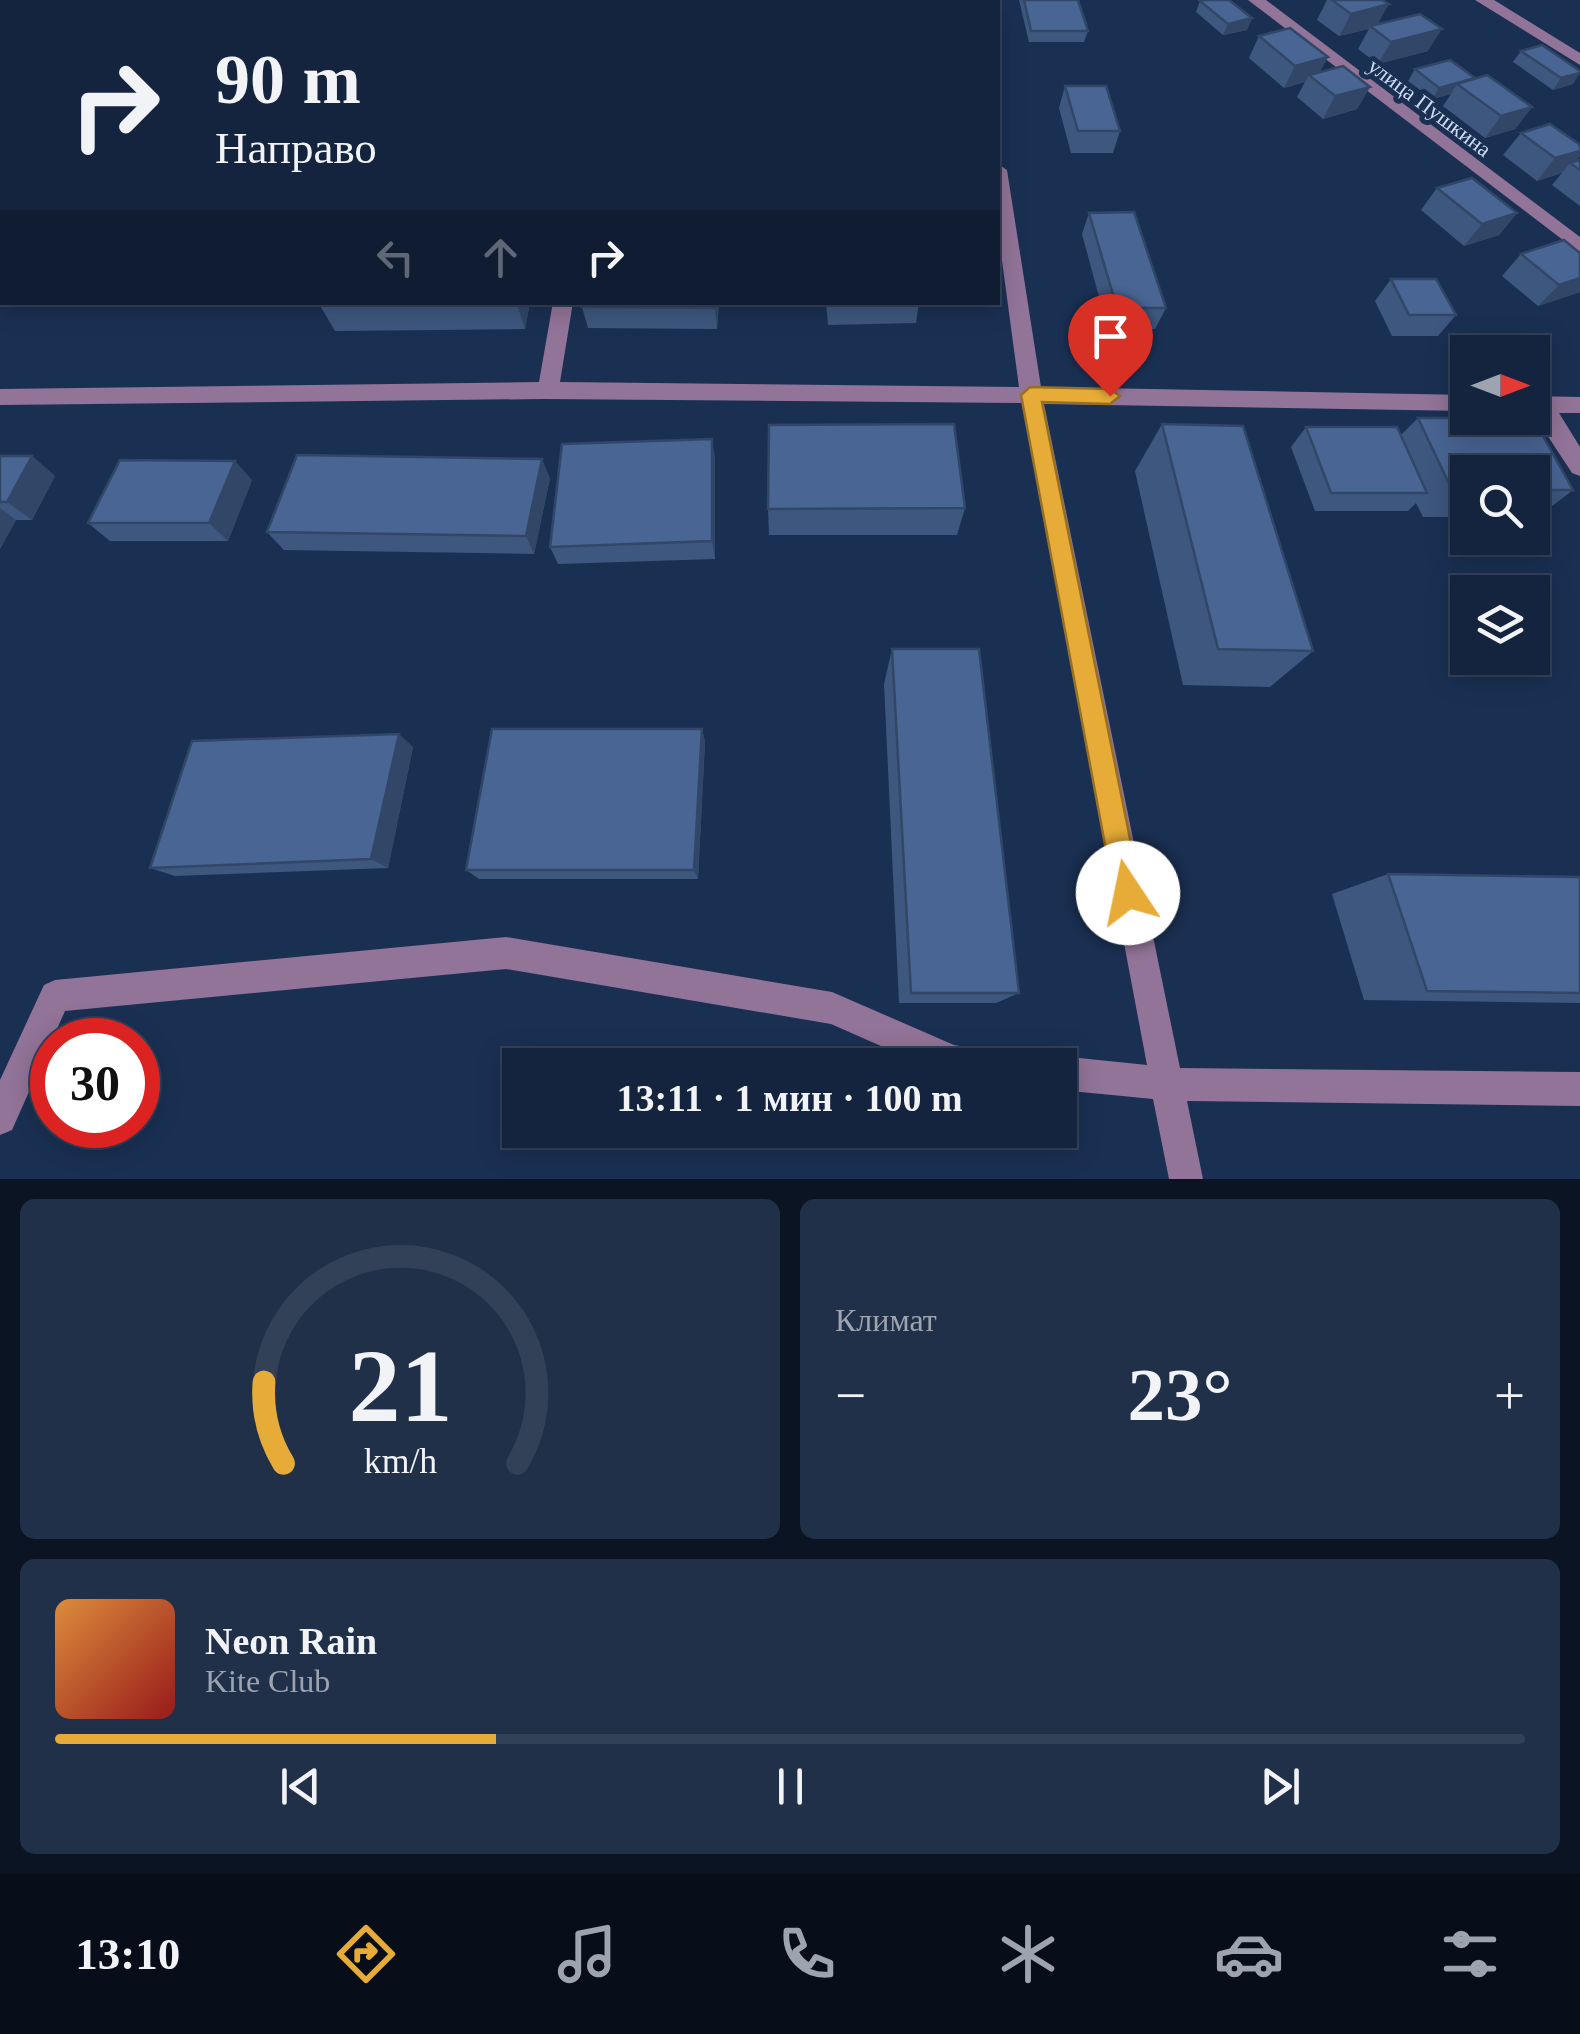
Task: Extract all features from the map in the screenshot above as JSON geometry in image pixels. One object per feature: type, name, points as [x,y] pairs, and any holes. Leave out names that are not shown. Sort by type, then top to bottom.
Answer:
[{"type":"street","name":"улица Пушкина","points":[[1256,0],[1580,247]]},
{"type":"street","points":[[1484,0],[1580,60]]},
{"type":"street","points":[[1000,184],[1030,395],[1186,1179]]},
{"type":"street","points":[[548,392],[562,305]]},
{"type":"street","points":[[0,397],[249,390],[1030,395],[1450,403]]},
{"type":"street","points":[[1550,404],[1580,405]]},
{"type":"street","points":[[1550,423],[1580,467]]},
{"type":"street","points":[[0,1118],[55,996],[506,953],[832,1008],[923,1048]]},
{"type":"street","points":[[1077,1075],[1165,1084],[1580,1089]]},
{"type":"building","points":[[1024,0],[1078,0],[1088,31],[1031,31]]},
{"type":"building","points":[[1229,0],[1252,18],[1228,24],[1200,1]]},
{"type":"building","points":[[1332,0],[1382,0],[1389,4],[1351,14]]},
{"type":"building","points":[[1420,14],[1442,29],[1391,42],[1370,26]]},
{"type":"building","points":[[1290,28],[1328,57],[1295,66],[1259,36]]},
{"type":"building","points":[[1542,45],[1580,73],[1561,78],[1521,51]]},
{"type":"building","points":[[1450,60],[1475,78],[1439,88],[1415,69]]},
{"type":"building","points":[[1343,66],[1370,87],[1335,96],[1309,75]]},
{"type":"building","points":[[1487,75],[1532,107],[1501,116],[1457,84]]},
{"type":"building","points":[[1065,86],[1106,86],[1120,131],[1078,131]]},
{"type":"building","points":[[1550,124],[1580,145],[1580,151],[1555,158],[1521,133]]},
{"type":"building","points":[[1472,178],[1517,213],[1482,224],[1437,188]]},
{"type":"building","points":[[1134,212],[1166,308],[1117,308],[1089,213]]},
{"type":"building","points":[[1564,240],[1580,253],[1580,278],[1559,285],[1521,254]]},
{"type":"building","points":[[1391,279],[1436,279],[1456,315],[1409,315]]},
{"type":"building","points":[[582,305],[715,305],[715,308]]},
{"type":"building","points":[[1418,418],[1450,418],[1450,435],[1542,435],[1573,490],[1550,490],[1550,455],[1450,455],[1450,486]]},
{"type":"building","points":[[954,424],[965,508],[768,509],[769,425]]},
{"type":"building","points":[[1162,424],[1243,426],[1313,651],[1218,649]]},
{"type":"building","points":[[1306,427],[1397,427],[1427,493],[1331,493]]},
{"type":"building","points":[[712,439],[712,541],[550,547],[562,444]]},
{"type":"building","points":[[297,455],[542,459],[526,536],[267,532]]},
{"type":"building","points":[[0,456],[32,456],[7,502],[0,502]]},
{"type":"building","points":[[120,460],[235,461],[209,523],[88,523]]},
{"type":"building","points":[[892,649],[979,649],[1019,993],[911,993]]},
{"type":"building","points":[[492,729],[702,729],[694,870],[466,870]]},
{"type":"building","points":[[399,734],[371,859],[150,868],[192,741]]},
{"type":"building","points":[[1388,874],[1580,877],[1580,993],[1427,991]]},
{"type":"route","points":[[1110,396],[1030,395],[1128,893]]}]
